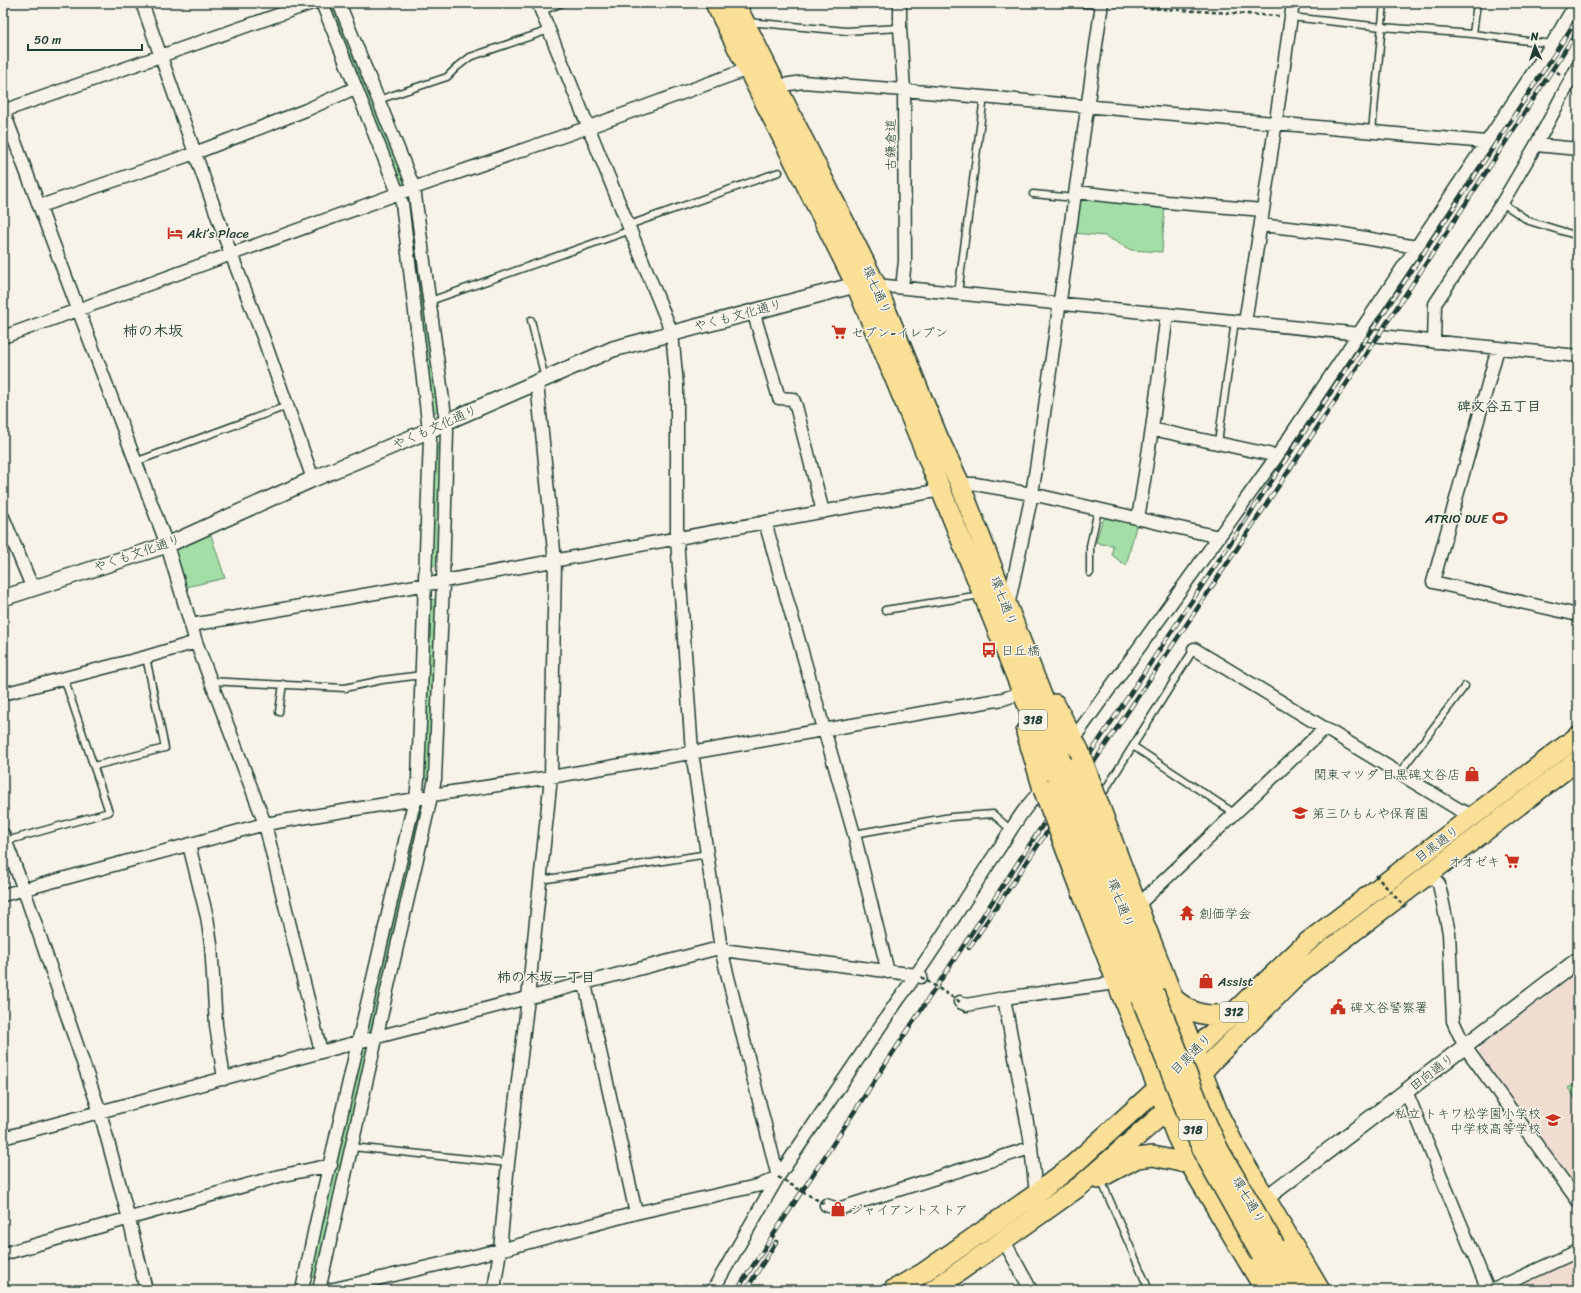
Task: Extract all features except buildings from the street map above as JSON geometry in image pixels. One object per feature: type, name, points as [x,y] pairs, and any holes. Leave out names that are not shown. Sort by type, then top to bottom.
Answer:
[{"type":"main road","name":"環七通り","points":[[715,3],[856,285],[941,490],[982,595],[1018,660]]},
{"type":"main road","name":"環七通り","points":[[735,3],[876,285],[935,430],[960,484],[1008,610],[1018,660],[1056,778],[1104,882],[1148,995],[1213,1137],[1268,1250],[1282,1290]]},
{"type":"main road","points":[[1018,660],[1052,698],[1076,744],[1098,801],[1104,882],[1116,984],[1166,1111],[1190,1164],[1265,1290]]},
{"type":"main road","points":[[1018,660],[1016,695],[1056,778]]},
{"type":"main road","name":"目黒通り","points":[[893,1290],[923,1273],[1036,1194],[1073,1165],[1158,1088],[1305,944],[1578,736]]},
{"type":"main road","name":"目黒通り","points":[[933,1290],[1080,1186],[1166,1111],[1302,971],[1578,760]]},
{"type":"main road","points":[[1104,882],[1137,906],[1219,1115],[1237,1150],[1320,1290]]},
{"type":"main road","points":[[1173,998],[1187,1009],[1201,1014],[1214,1016],[1233,1013]]},
{"type":"main road","points":[[1080,1186],[1100,1178],[1138,1158],[1153,1156],[1190,1164]]},
{"type":"main road","name":"環七通り","points":[[1268,1250],[1302,1290]]},
{"type":"street","points":[[142,3],[225,238],[313,479]]},
{"type":"street","points":[[312,3],[3,110],[40,206],[77,310],[167,545],[190,625],[265,824],[321,1052]]},
{"type":"street","points":[[302,1290],[358,1042],[416,799],[426,584],[430,430],[402,203],[322,3]]},
{"type":"street","points":[[319,1290],[435,779],[438,735],[443,582],[446,422],[414,188],[340,3]]},
{"type":"street","name":"古鎌倉道","points":[[900,3],[904,90],[905,261],[902,287]]},
{"type":"street","points":[[1240,322],[1261,225],[1293,3]]},
{"type":"street","points":[[1076,744],[1219,537],[1277,456],[1552,44],[1576,3]]},
{"type":"street","points":[[1008,610],[1032,494],[1102,4]]},
{"type":"street","points":[[540,7],[672,333],[677,385],[677,539],[692,752],[721,949],[778,1177]]},
{"type":"street","points":[[1434,342],[1435,304],[1502,203],[1536,146],[1578,66]]},
{"type":"street","points":[[3,337],[748,69]]},
{"type":"street","points":[[776,86],[803,82],[1275,122],[1486,142]]},
{"type":"street","points":[[40,206],[195,153],[306,110],[355,88]]},
{"type":"street","points":[[1536,146],[1578,150]]},
{"type":"street","points":[[1075,195],[1263,210]]},
{"type":"street","points":[[1261,225],[1343,234],[1416,247]]},
{"type":"street","name":"やくも文化通り","points":[[3,598],[167,545],[313,479],[430,430],[612,349],[856,285],[876,285]]},
{"type":"street","points":[[876,285],[1060,302],[1240,322],[1578,356]]},
{"type":"street","points":[[753,311],[779,398],[793,399],[796,406],[823,512]]},
{"type":"street","points":[[1138,519],[1152,429],[1167,314]]},
{"type":"street","points":[[1498,348],[1433,582],[1578,616]]},
{"type":"street","points":[[494,1290],[500,1250],[508,1163],[528,998],[551,777],[555,561],[541,381]]},
{"type":"street","points":[[1152,429],[1277,456]]},
{"type":"street","points":[[960,484],[975,484],[1032,494],[1219,537]]},
{"type":"street","points":[[190,625],[443,582],[941,490]]},
{"type":"street","points":[[3,517],[33,589]]},
{"type":"street","points":[[765,522],[854,834],[888,972]]},
{"type":"street","points":[[3,694],[146,657],[196,642]]},
{"type":"street","points":[[1194,649],[1400,772],[1458,809],[1474,816]]},
{"type":"street","points":[[3,895],[265,824],[416,799],[432,795],[551,777],[1003,699],[1016,695]]},
{"type":"street","points":[[1137,906],[1325,728]]},
{"type":"street","points":[[713,1290],[778,1177],[898,1000],[919,976],[1011,830],[1033,798],[1056,778]]},
{"type":"street","points":[[4,838],[24,890],[100,1112],[129,1219],[146,1290]]},
{"type":"street","points":[[189,845],[207,917],[211,944],[216,1025],[224,1079]]},
{"type":"street","points":[[1430,874],[1439,884],[1449,933],[1452,1021],[1465,1047],[1578,1201]]},
{"type":"street","points":[[3,1138],[358,1042],[715,949],[919,976]]},
{"type":"street","name":"田向通り","points":[[1266,1198],[1578,960]]},
{"type":"street","points":[[585,984],[636,1213]]},
{"type":"street","points":[[960,1002],[967,1005],[1004,998],[1116,984]]},
{"type":"street","points":[[1004,998],[1030,1138],[1036,1194]]},
{"type":"street","points":[[1406,1092],[1488,1290]]},
{"type":"street","points":[[826,1205],[838,1209],[1030,1148]]},
{"type":"street","points":[[3,1254],[279,1176],[331,1165]]},
{"type":"street","points":[[330,1290],[500,1250],[636,1213],[762,1185],[778,1177]]},
{"type":"street","points":[[1004,1241],[1031,1290]]},
{"type":"street","points":[[1493,1290],[1578,1251]]},
{"type":"lane","points":[[540,7],[562,3]]},
{"type":"lane","points":[[1064,3],[1102,4]]},
{"type":"lane","points":[[1372,132],[1384,3]]},
{"type":"lane","points":[[1473,34],[1477,3]]},
{"type":"lane","points":[[1291,17],[1382,27],[1473,34],[1552,44]]},
{"type":"lane","points":[[744,22],[846,31],[900,28]]},
{"type":"lane","points":[[378,100],[446,77],[470,57],[549,30]]},
{"type":"lane","points":[[958,293],[984,97]]},
{"type":"lane","points":[[430,301],[779,172]]},
{"type":"lane","points":[[1032,194],[1075,195]]},
{"type":"lane","points":[[1502,203],[1529,221],[1578,236]]},
{"type":"lane","points":[[531,320],[541,381]]},
{"type":"lane","points":[[1218,443],[1240,322]]},
{"type":"lane","points":[[135,462],[287,406]]},
{"type":"lane","points":[[1090,573],[1090,546],[1098,510]]},
{"type":"lane","points":[[885,610],[982,595]]},
{"type":"lane","points":[[1098,801],[1194,649]]},
{"type":"lane","points":[[94,766],[165,748],[146,657]]},
{"type":"lane","points":[[210,680],[345,688],[382,680],[422,675]]},
{"type":"lane","points":[[4,838],[109,812],[64,678]]},
{"type":"lane","points":[[279,712],[283,684]]},
{"type":"lane","points":[[1400,772],[1465,686]]},
{"type":"lane","points":[[1133,746],[1234,813]]},
{"type":"lane","points":[[854,834],[951,817],[993,814],[1011,830]]},
{"type":"lane","points":[[541,880],[708,854]]},
{"type":"lane","points":[[352,1147],[508,1163]]},
{"type":"lane","points":[[1100,1178],[1149,1290]]},
{"type":"lane","points":[[681,1290],[695,1290]]},
{"type":"path","points":[[1102,4],[1291,17]]},
{"type":"path","points":[[1540,61],[1570,81]]},
{"type":"path","points":[[1375,876],[1405,907]]},
{"type":"path","points":[[919,976],[960,1002]]},
{"type":"path","points":[[778,1177],[826,1205]]},
{"type":"shaded area","name":"私立 トキワ松学園小学校 中学校高等学校","points":[[1578,972],[1578,1188],[1479,1053],[1480,1047]]},
{"type":"shaded area","points":[[1578,1258],[1578,1290],[1509,1290]]},
{"type":"green space","points":[[329,3],[335,3],[408,184],[402,188],[328,5]]},
{"type":"green space","points":[[412,197],[440,409],[434,413],[432,412],[405,198]]},
{"type":"green space","points":[[1079,197],[1165,202],[1162,252],[1131,250],[1105,236],[1073,233]]},
{"type":"green space","points":[[442,442],[439,566],[430,566],[434,445]]},
{"type":"green space","points":[[1107,517],[1137,522],[1126,566],[1112,555],[1113,545],[1096,542],[1102,521]]},
{"type":"green space","points":[[210,532],[225,578],[182,588],[170,549]]},
{"type":"green space","points":[[429,600],[437,600],[429,779],[422,779]]},
{"type":"green space","points":[[424,802],[374,1033],[364,1034],[417,804]]},
{"type":"green space","points":[[363,1047],[369,1047],[317,1278],[310,1277],[310,1274]]},
{"type":"green space","points":[[1578,1082],[1578,1102],[1568,1088]]},
{"type":"railway","points":[[737,1290],[1038,832],[1578,18]]},
{"type":"railway","points":[[969,948],[1209,591],[1468,200],[1578,30]]},
{"type":"railway","points":[[746,1290],[776,1242]]},
{"type":"place","name":"Aki’s Place","points":[[175,233]]},
{"type":"place","name":"セブン-イレブン","points":[[839,332]]},
{"type":"place","name":"ATRIO DUE","points":[[1500,518]]},
{"type":"place","name":"日丘橋","points":[[989,650]]},
{"type":"place","name":"関東マツダ 目黒碑文谷店","points":[[1472,774]]},
{"type":"place","name":"第三ひもんや保育園","points":[[1300,813]]},
{"type":"place","name":"オオゼキ","points":[[1512,861]]},
{"type":"place","name":"創価学会","points":[[1187,913]]},
{"type":"place","name":"Assist","points":[[1206,981]]},
{"type":"place","name":"碑文谷警察署","points":[[1338,1007]]},
{"type":"place","name":"私立 トキワ松学園小学校 中学校高等学校","points":[[1553,1120]]},
{"type":"place","name":"ジャイアントストア","points":[[838,1209]]},
{"type":"district","name":"柿の木坂","points":[[153,331]]},
{"type":"district","name":"碑文谷五丁目","points":[[1499,406]]},
{"type":"district","name":"柿の木坂一丁目","points":[[546,977]]}]
